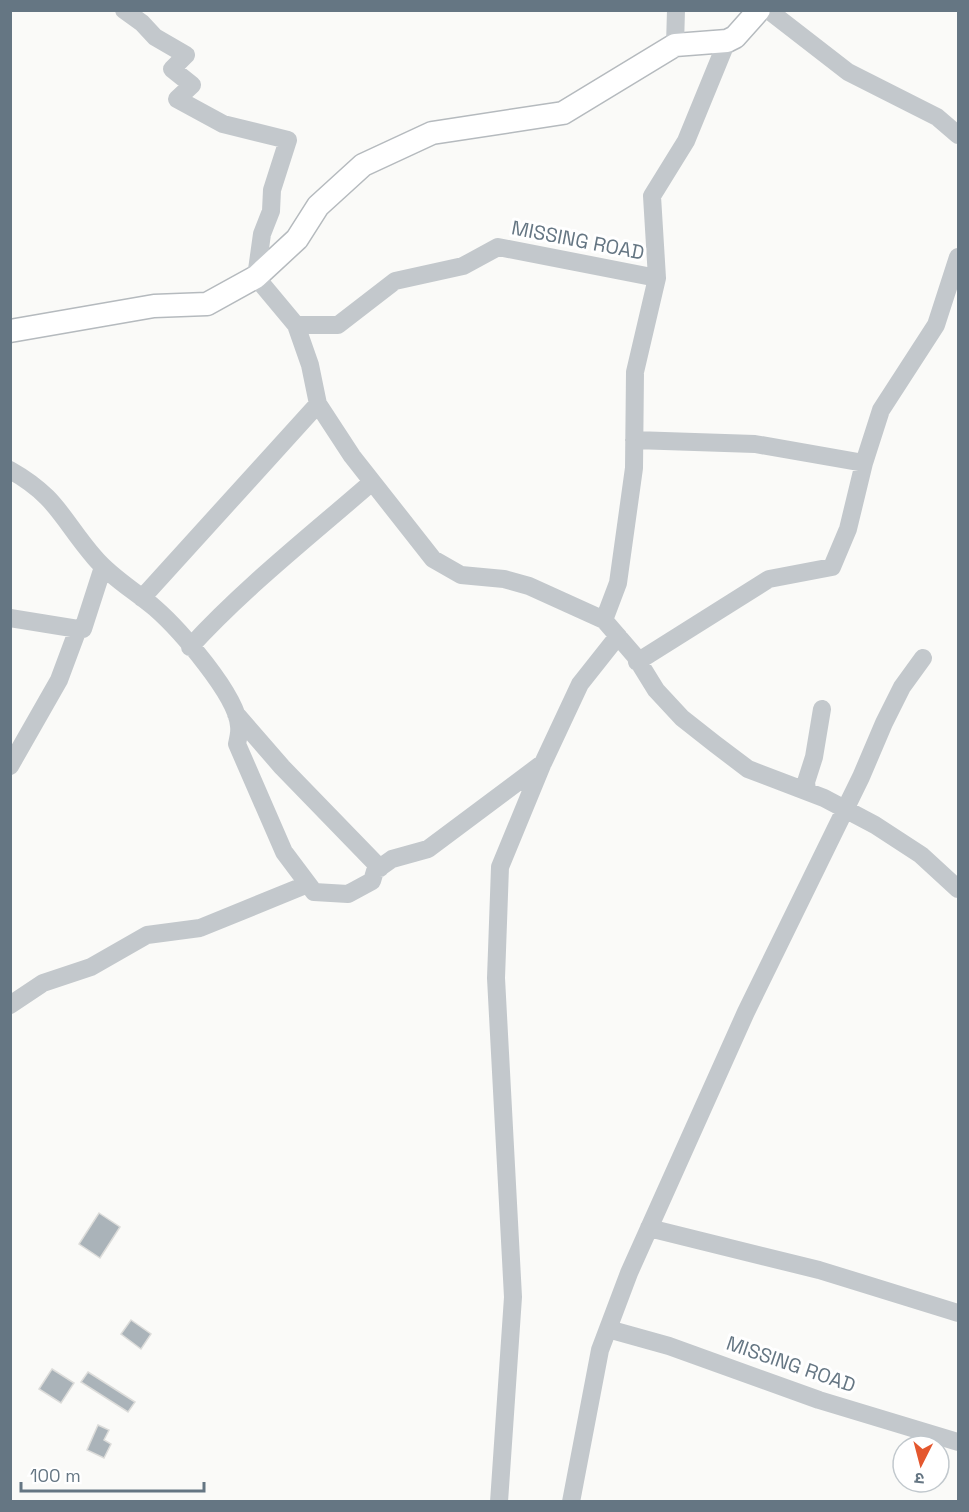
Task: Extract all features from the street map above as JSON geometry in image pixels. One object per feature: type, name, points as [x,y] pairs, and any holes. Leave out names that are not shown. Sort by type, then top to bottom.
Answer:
[{"type":"main road","points":[[10,331],[154,306],[207,304],[256,277],[297,239],[318,206],[363,165],[432,134],[563,112],[675,45],[727,41],[735,38],[759,10]]},
{"type":"street","points":[[124,10],[142,23],[154,37],[186,55],[172,69],[192,85],[177,99],[223,124],[288,140],[272,190],[271,211],[262,234],[256,277],[296,325],[310,365],[318,404],[372,482],[434,560],[461,575],[504,579],[530,586],[604,620],[656,690],[682,718],[715,744],[748,769],[807,791],[844,808],[921,855],[958,889]]},
{"type":"street","points":[[675,45],[676,10]]},
{"type":"street","points":[[768,10],[848,72],[938,117],[958,135]]},
{"type":"street","name":"MISSING ROAD","points":[[604,620],[618,583],[634,468],[635,372],[657,278],[652,196],[686,141],[727,41]]},
{"type":"street","name":"MISSING ROAD","points":[[296,325],[338,325],[394,282],[463,266],[498,247],[657,278]]},
{"type":"street","points":[[637,662],[769,579],[832,567],[848,530],[864,463],[881,410],[936,325],[958,256]]},
{"type":"street","points":[[142,598],[318,404]]},
{"type":"street","points":[[634,440],[755,444],[864,463]]},
{"type":"street","points":[[10,470],[36,484],[52,500],[104,567],[156,609],[222,684],[236,714],[239,726],[237,744],[284,852],[314,892],[348,894],[372,881],[375,871],[392,859],[428,849],[543,763]]},
{"type":"street","points":[[190,647],[229,604],[263,579],[372,482]]},
{"type":"street","points":[[83,629],[104,567]]},
{"type":"street","points":[[10,618],[78,629],[59,680],[10,766]]},
{"type":"street","points":[[499,1502],[513,1297],[496,978],[500,867],[543,763],[580,684],[618,636]]},
{"type":"street","points":[[571,1502],[600,1350],[649,1228],[746,1012],[861,777],[902,687],[923,658]]},
{"type":"street","points":[[807,791],[806,782],[814,757],[822,709]]},
{"type":"street","points":[[236,714],[282,767],[380,868]]},
{"type":"street","points":[[10,1005],[43,983],[91,967],[147,935],[200,928],[308,884]]},
{"type":"street","points":[[649,1228],[819,1270],[958,1313]]},
{"type":"street","name":"MISSING ROAD","points":[[608,1329],[669,1346],[819,1400],[958,1442]]},
{"type":"building","points":[[99,1213],[120,1227],[100,1258],[79,1244]]},
{"type":"building","points":[[131,1320],[151,1334],[141,1349],[121,1334]]},
{"type":"building","points":[[52,1369],[74,1383],[61,1403],[39,1389]]},
{"type":"building","points":[[88,1372],[135,1402],[128,1412],[81,1382]]},
{"type":"building","points":[[98,1425],[109,1430],[104,1440],[111,1444],[104,1458],[87,1450]]}]
